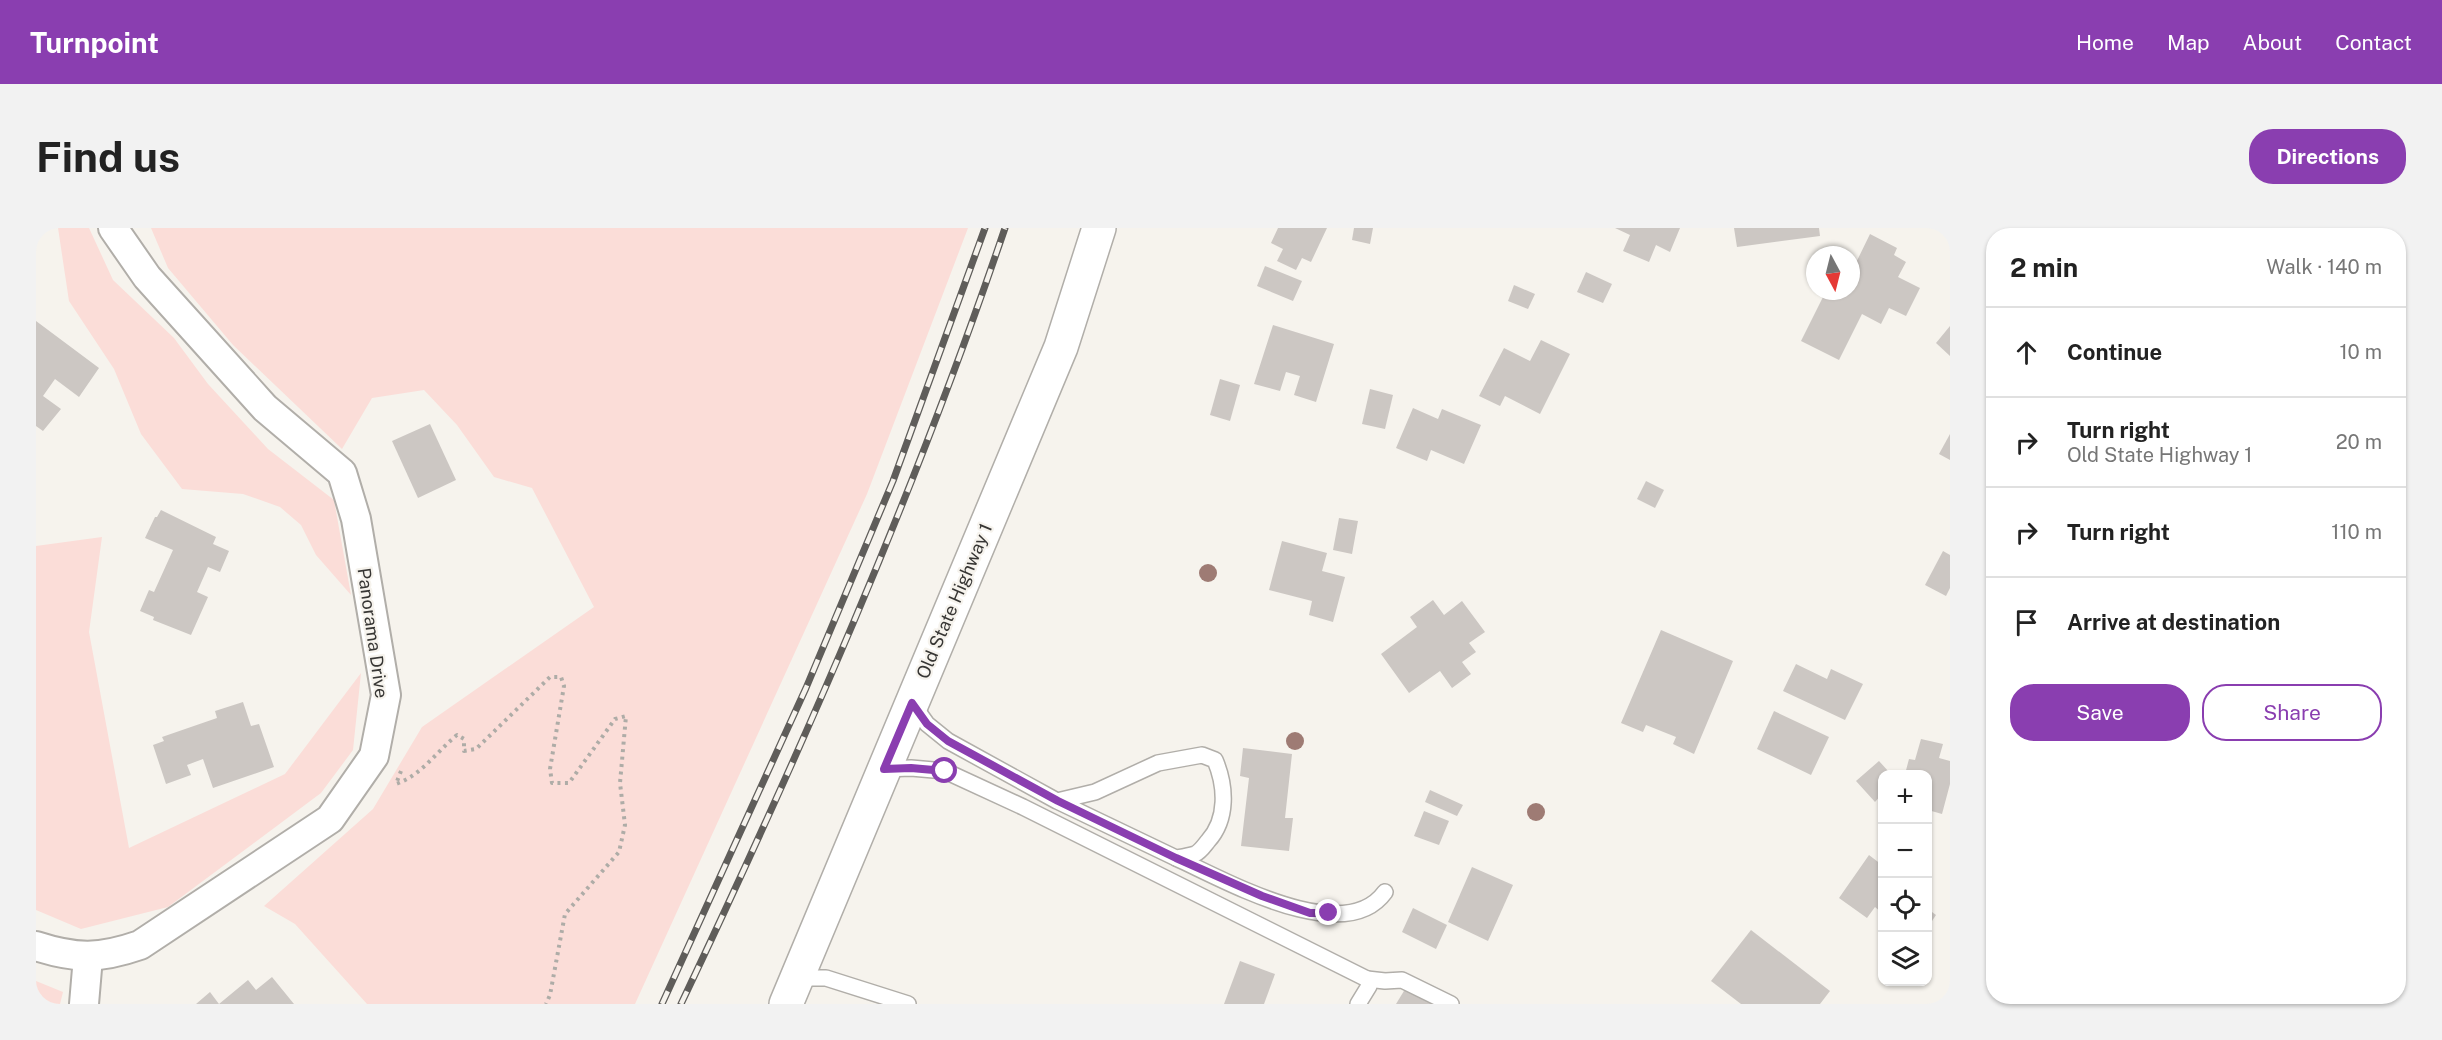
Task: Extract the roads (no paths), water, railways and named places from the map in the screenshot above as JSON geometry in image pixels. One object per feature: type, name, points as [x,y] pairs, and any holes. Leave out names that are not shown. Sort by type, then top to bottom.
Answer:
[{"type":"main road","name":"Old State Highway 1","points":[[791,991],[1061,347],[1099,228]]},
{"type":"street","name":"Panorama Drive","points":[[36,946],[88,957],[119,952],[140,945],[330,819],[374,756],[386,695],[356,519],[342,473],[265,408],[147,277],[113,228]]},
{"type":"street","points":[[84,1004],[88,957]]},
{"type":"lane","points":[[912,703],[927,724],[948,741],[1058,801],[1176,858],[1262,896],[1310,913],[1347,913],[1380,899],[1385,892]]},
{"type":"lane","points":[[1058,801],[1095,792],[1158,763],[1202,755],[1215,760],[1222,776],[1221,820],[1213,836],[1197,854],[1176,858]]},
{"type":"lane","points":[[884,769],[911,768],[945,771],[1023,807],[1367,979],[1402,980],[1451,1004]]},
{"type":"lane","points":[[791,991],[826,978],[908,1004]]},
{"type":"lane","points":[[1358,1004],[1369,987],[1367,979]]},
{"type":"railway","points":[[662,1004],[806,688],[893,481],[985,228]]},
{"type":"railway","points":[[681,1004],[813,717],[895,523],[1005,228]]}]
